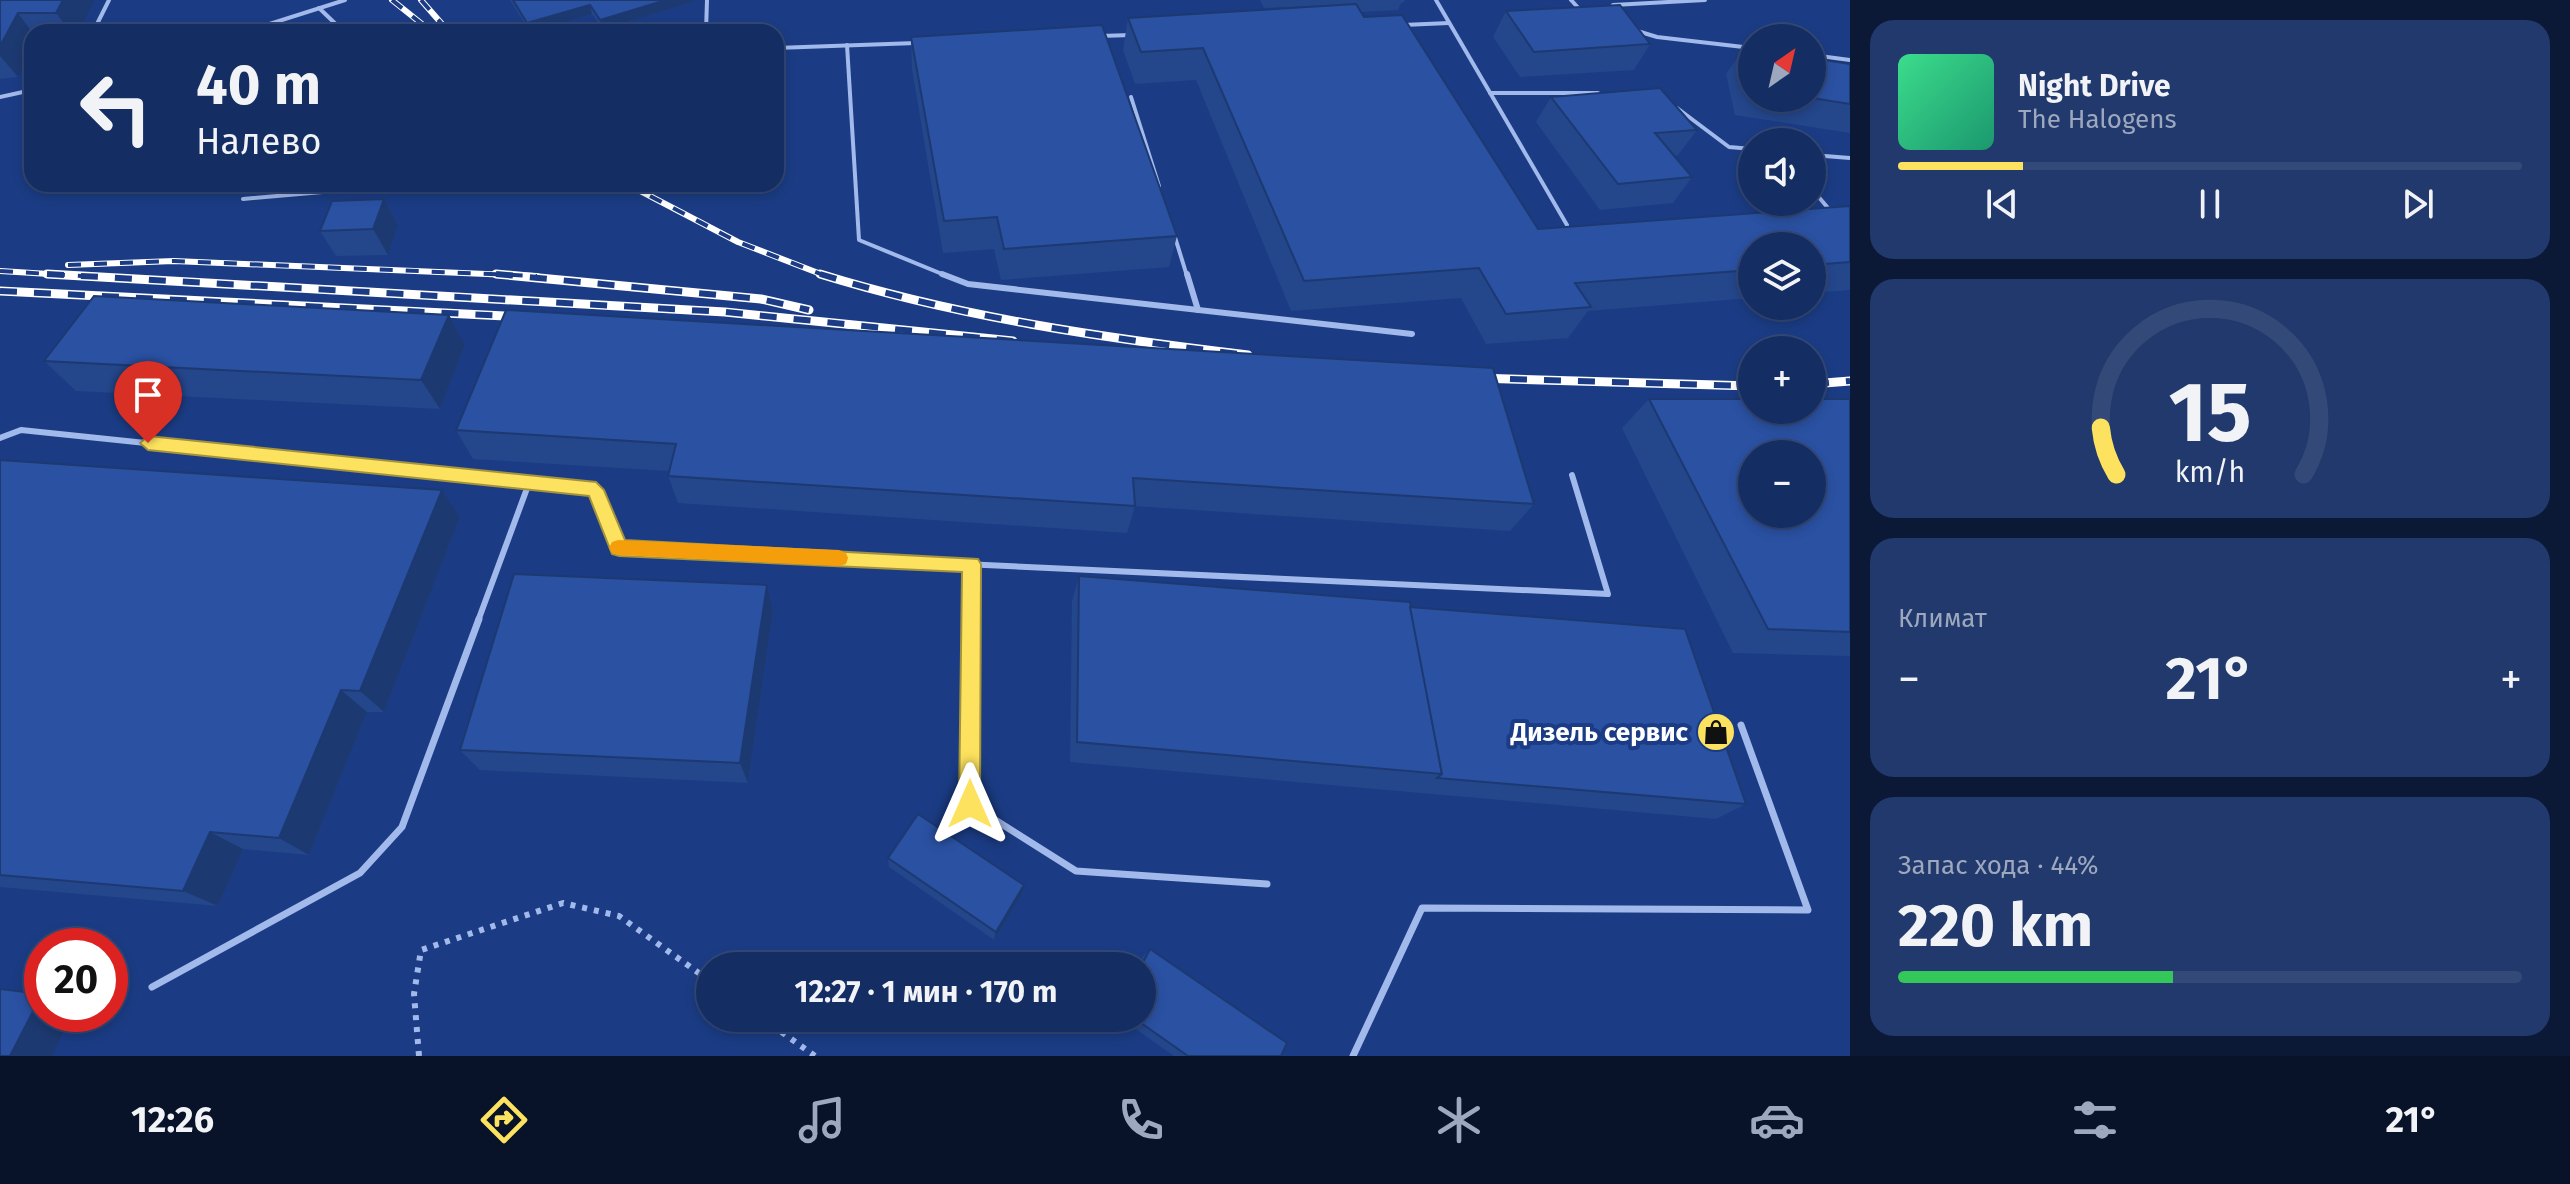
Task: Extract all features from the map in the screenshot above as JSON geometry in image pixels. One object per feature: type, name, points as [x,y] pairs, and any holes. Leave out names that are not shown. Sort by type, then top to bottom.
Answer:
[{"type":"lane","points":[[97,24],[109,0]]},
{"type":"lane","points":[[269,24],[345,0]]},
{"type":"lane","points":[[706,24],[707,0]]},
{"type":"lane","points":[[1436,0],[1567,225]]},
{"type":"lane","points":[[1571,0],[1587,16]]},
{"type":"lane","points":[[1610,5],[1705,0]]},
{"type":"lane","points":[[1578,7],[1594,6]]},
{"type":"lane","points":[[319,8],[336,24]]},
{"type":"lane","points":[[1402,25],[1449,23]]},
{"type":"lane","points":[[1629,29],[1657,37],[1738,46]]},
{"type":"lane","points":[[1085,37],[1133,35]]},
{"type":"lane","points":[[784,48],[927,42]]},
{"type":"lane","points":[[847,45],[859,240],[968,284],[1412,334]]},
{"type":"lane","points":[[1826,57],[1850,60]]},
{"type":"lane","points":[[0,97],[24,92]]},
{"type":"lane","points":[[1490,93],[1612,93]]},
{"type":"lane","points":[[1131,97],[1160,188]]},
{"type":"lane","points":[[1669,102],[1729,147],[1738,148]]},
{"type":"lane","points":[[1826,156],[1850,158]]},
{"type":"lane","points":[[243,199],[323,192]]},
{"type":"lane","points":[[1826,206],[1840,222]]},
{"type":"lane","points":[[1169,219],[1198,310]]},
{"type":"lane","points":[[0,438],[21,430],[596,490],[619,548],[1608,594],[1572,475]]},
{"type":"lane","points":[[152,987],[360,873],[402,827],[529,483]]},
{"type":"lane","points":[[972,564],[970,804],[1076,871],[1267,884]]},
{"type":"lane","points":[[1353,1056],[1422,908],[1808,910],[1741,725]]},
{"type":"path","points":[[419,1056],[414,994],[421,950],[563,903],[619,916],[696,971]]},
{"type":"path","points":[[782,1032],[815,1056]]},
{"type":"building","points":[[0,0],[63,0],[56,13],[18,13],[0,46]]},
{"type":"building","points":[[513,0],[666,0],[600,20],[590,5],[527,23]]},
{"type":"building","points":[[1356,4],[1364,17],[1402,15],[1538,229],[1738,214],[1826,216],[1826,208],[1850,206],[1850,262],[1826,264],[1826,232],[1738,232],[1738,271],[1575,283],[1591,307],[1506,314],[1479,268],[1304,281],[1203,48],[1141,52],[1128,18]]},
{"type":"building","points":[[1620,5],[1650,44],[1534,52],[1506,11]]},
{"type":"building","points":[[1102,25],[1177,236],[1004,249],[997,217],[944,221],[911,37]]},
{"type":"building","points":[[1826,60],[1850,64],[1850,104],[1826,100]]},
{"type":"building","points":[[1660,88],[1697,130],[1655,133],[1692,177],[1618,184],[1551,97]]},
{"type":"building","points":[[384,199],[373,229],[320,231],[332,201]]},
{"type":"building","points":[[94,296],[449,315],[421,380],[44,361]]},
{"type":"building","points":[[506,310],[1493,368],[1534,504],[1133,478],[1135,506],[668,476],[676,444],[456,430]]},
{"type":"building","points":[[1649,399],[1738,399],[1738,424],[1826,424],[1826,399],[1850,399],[1850,632],[1768,629]]},
{"type":"building","points":[[0,460],[442,490],[360,691],[341,690],[279,838],[210,832],[183,891],[0,875]]},
{"type":"building","points":[[514,574],[767,585],[740,763],[460,750]]},
{"type":"building","points":[[1079,576],[1410,602],[1442,774],[1077,742]]},
{"type":"building","points":[[1410,607],[1685,629],[1746,804],[1437,778],[1442,774]]},
{"type":"building","points":[[918,814],[1024,885],[996,932],[888,858]]},
{"type":"building","points":[[1156,953],[1287,1043],[1281,1056],[1188,1056],[1154,1032]]},
{"type":"building","points":[[0,989],[24,992],[24,1029],[10,1056],[0,1056]]},
{"type":"railway","points":[[392,0],[422,24]]},
{"type":"railway","points":[[421,0],[442,24]]},
{"type":"railway","points":[[642,192],[738,242],[823,275]]},
{"type":"railway","points":[[68,265],[174,261],[502,275]]},
{"type":"railway","points":[[0,271],[74,276]]},
{"type":"railway","points":[[47,274],[74,276]]},
{"type":"railway","points":[[496,274],[502,275]]},
{"type":"railway","points":[[502,275],[537,276]]},
{"type":"railway","points":[[502,275],[761,299],[809,310]]},
{"type":"railway","points":[[823,275],[978,314],[1248,355]]},
{"type":"railway","points":[[74,276],[725,312],[1013,341]]},
{"type":"railway","points":[[74,276],[82,276]]},
{"type":"railway","points":[[0,291],[527,317]]},
{"type":"railway","points":[[1476,378],[1738,386]]},
{"type":"railway","points":[[1826,383],[1850,381]]},
{"type":"slow traffic","points":[[618,548],[839,558]]},
{"type":"place","name":"Дизель сервис","points":[[1716,732]]},
{"type":"route","points":[[148,443],[596,490],[619,548],[972,564],[970,804]]}]
